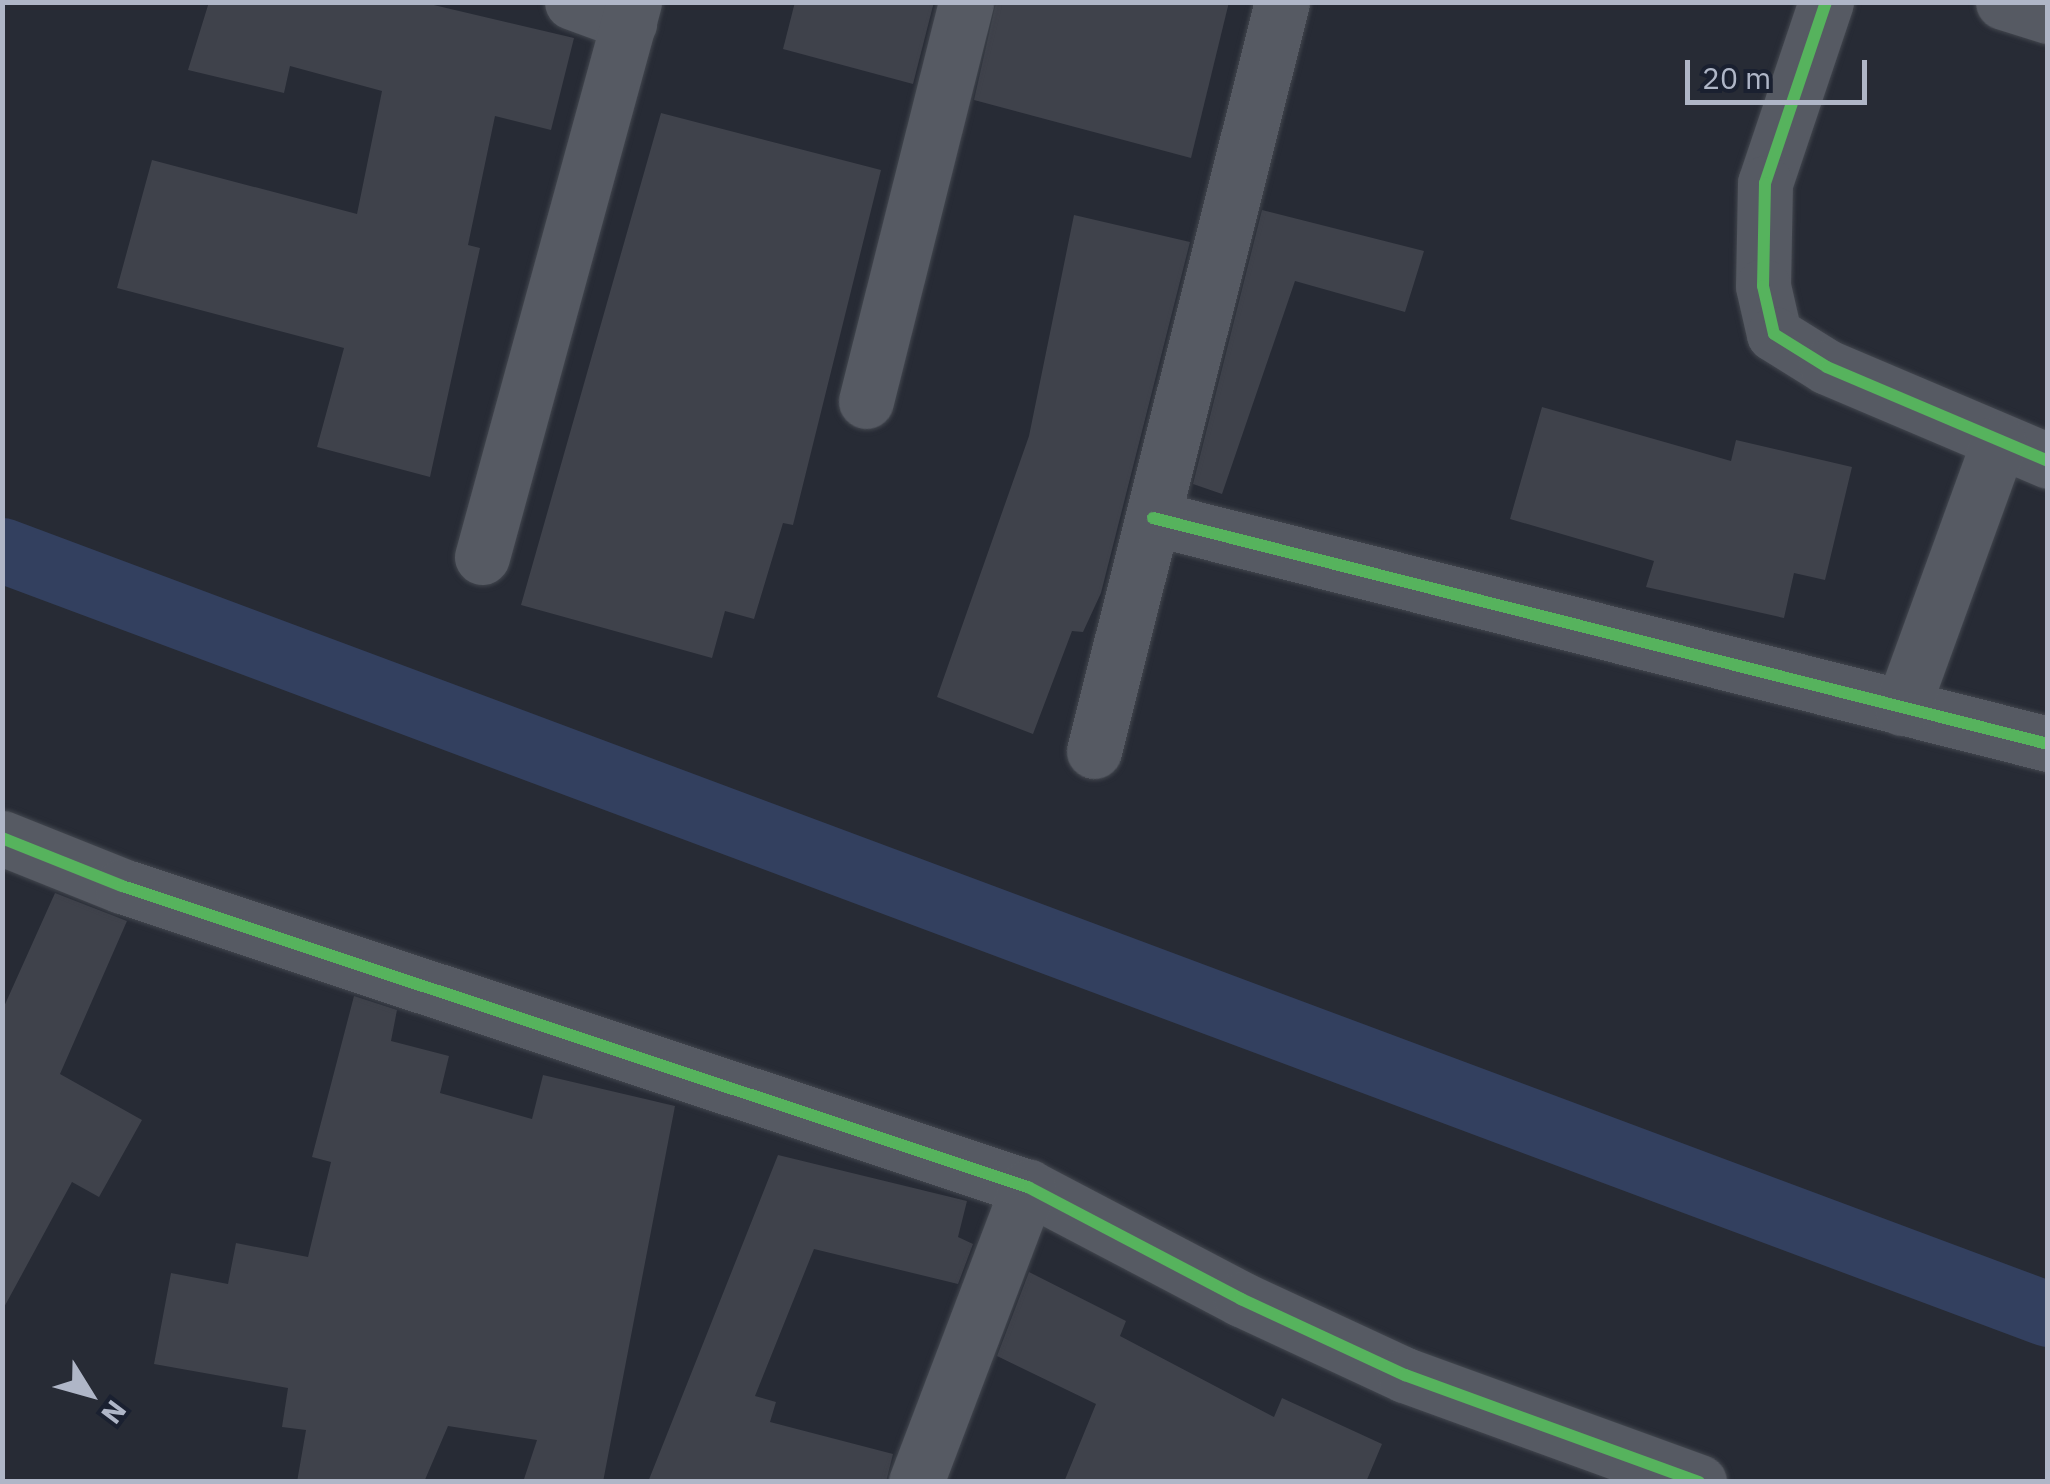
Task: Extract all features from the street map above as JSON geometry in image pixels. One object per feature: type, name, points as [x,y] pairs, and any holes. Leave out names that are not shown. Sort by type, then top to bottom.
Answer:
[{"type":"street","points":[[482,557],[631,12],[572,2]]},
{"type":"street","points":[[866,401],[966,2]]},
{"type":"street","points":[[1094,751],[1282,2]]},
{"type":"street","points":[[1826,2],[1764,183],[1763,286],[1774,334],[1828,368],[2023,452],[1902,708]]},
{"type":"street","points":[[2003,2],[2048,16]]},
{"type":"street","points":[[1152,518],[2048,744]]},
{"type":"street","points":[[2,838],[122,886],[1028,1188],[1241,1299],[1404,1375],[1698,1482]]},
{"type":"street","points":[[916,1482],[1028,1188]]},
{"type":"building","points":[[209,2],[421,2],[574,38],[551,130],[495,116],[468,245],[480,248],[430,477],[317,447],[344,348],[117,288],[152,160],[357,214],[382,91],[290,66],[284,93],[188,70]]},
{"type":"building","points":[[795,2],[934,2],[913,84],[783,49]]},
{"type":"building","points":[[996,2],[1229,2],[1191,158],[974,100]]},
{"type":"building","points":[[661,113],[881,170],[793,525],[783,523],[754,619],[725,611],[712,658],[521,605]]},
{"type":"building","points":[[1262,210],[1424,251],[1405,312],[1295,281],[1222,494],[1193,484]]},
{"type":"building","points":[[1074,215],[1190,242],[1101,593],[1083,632],[1072,631],[1033,734],[937,697],[1029,436]]},
{"type":"building","points":[[1542,407],[1731,461],[1736,440],[1852,467],[1825,580],[1794,573],[1784,618],[1646,587],[1654,561],[1510,519]]},
{"type":"building","points":[[55,893],[127,921],[60,1074],[142,1120],[99,1197],[72,1182],[2,1311],[2,1011]]},
{"type":"building","points":[[354,996],[397,1010],[391,1041],[449,1056],[440,1093],[532,1119],[543,1075],[675,1106],[603,1482],[523,1482],[537,1440],[448,1426],[424,1482],[297,1482],[306,1430],[282,1427],[288,1388],[154,1364],[171,1273],[228,1284],[236,1243],[308,1257],[331,1162],[312,1157]]},
{"type":"building","points":[[778,1155],[967,1201],[958,1237],[973,1244],[958,1284],[814,1249],[755,1396],[776,1402],[770,1422],[893,1454],[886,1482],[648,1482]]},
{"type":"building","points":[[1029,1272],[1126,1321],[1120,1336],[1274,1417],[1282,1398],[1382,1444],[1366,1482],[1064,1482],[1096,1404],[997,1356]]},
{"type":"waterway","points":[[2,550],[2048,1314]]},
{"type":"cycle path","points":[[1826,2],[1765,183],[1763,286],[1774,334],[1827,367],[2048,461]]},
{"type":"cycle path","points":[[1153,518],[2048,744]]},
{"type":"cycle path","points":[[2,838],[122,886],[1028,1187],[1241,1299],[1405,1375],[1699,1482]]}]
